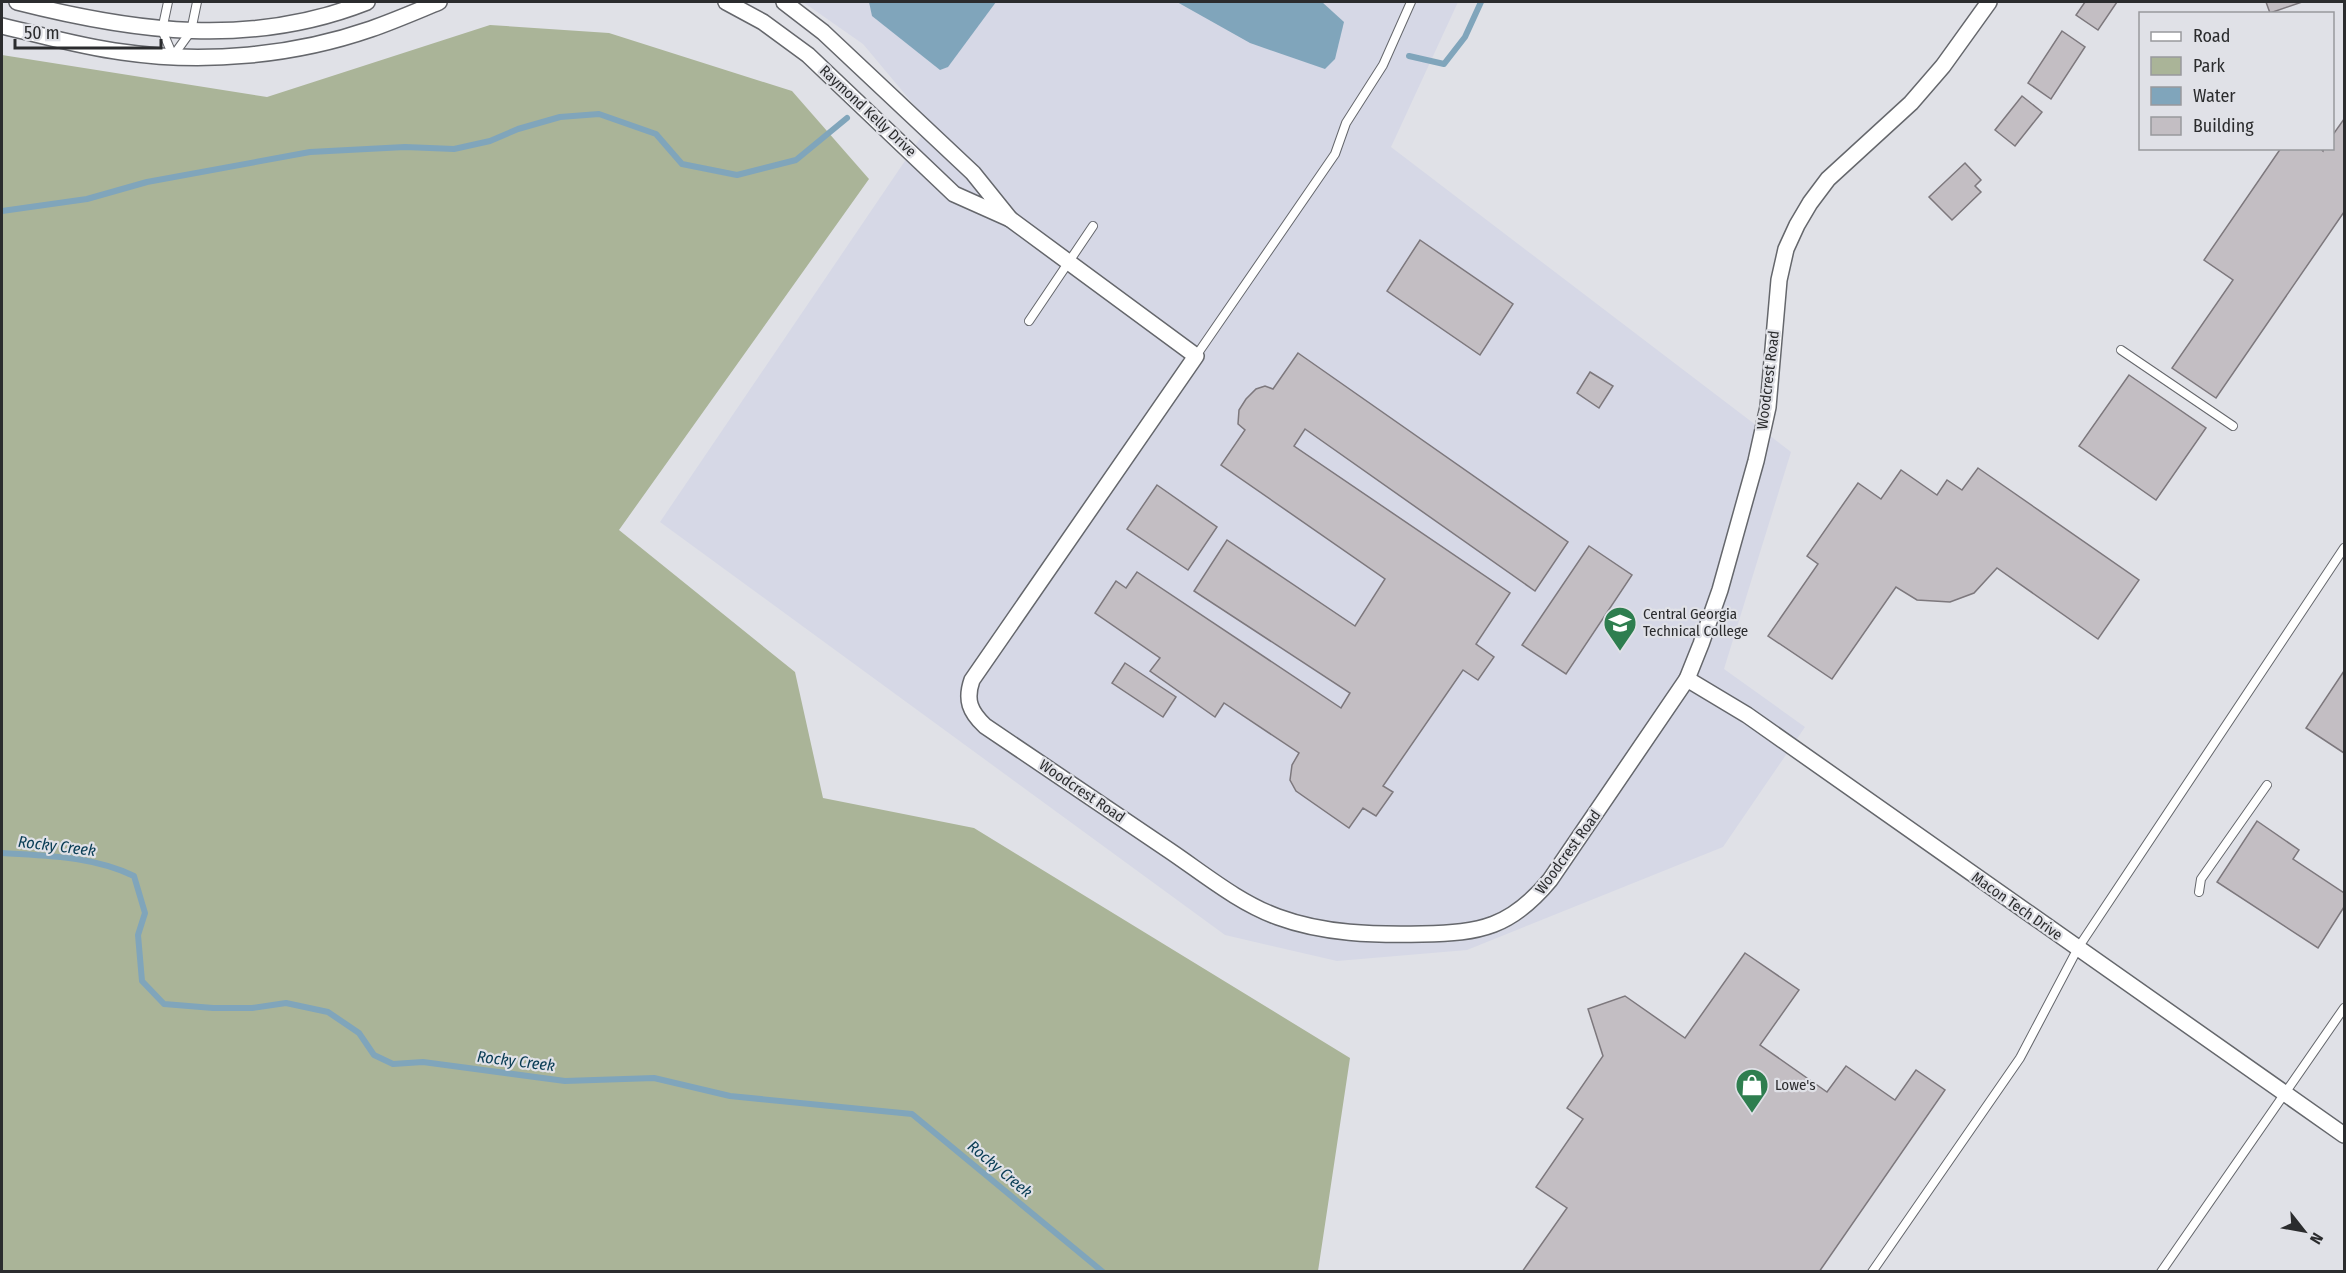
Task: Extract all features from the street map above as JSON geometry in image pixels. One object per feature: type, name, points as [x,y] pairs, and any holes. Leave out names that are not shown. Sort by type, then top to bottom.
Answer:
[{"type":"street","points":[[17,2],[113,24],[191,31],[285,24],[316,19],[368,2]]},
{"type":"street","points":[[2,26],[122,52],[173,56],[242,56],[286,50],[370,29],[439,2]]},
{"type":"street","name":"Raymond Kelly Drive","points":[[726,2],[763,21],[808,55],[954,194],[1010,219],[1196,356]]},
{"type":"street","name":"Raymond Kelly Drive","points":[[784,2],[824,32],[965,165],[1010,219]]},
{"type":"street","name":"Woodcrest Road","points":[[1196,356],[972,680],[968,693],[969,705],[974,716],[1229,892],[1276,916],[1322,929],[1394,935],[1461,933],[1491,927],[1515,914],[1534,899],[1550,880],[1687,680],[1720,590],[1756,461],[1768,407],[1779,280],[1790,241],[1810,203],[1828,179],[1911,103],[1943,66],[1989,2]]},
{"type":"street","name":"Macon Tech Drive","points":[[1687,680],[1747,715],[2344,1135]]},
{"type":"lane","points":[[168,2],[162,30],[173,56]]},
{"type":"lane","points":[[173,56],[191,31],[197,2]]},
{"type":"lane","points":[[1196,356],[1335,154],[1346,123],[1383,65],[1411,2]]},
{"type":"lane","points":[[1029,321],[1093,226]]},
{"type":"lane","points":[[2121,350],[2233,426]]},
{"type":"lane","points":[[1872,1272],[2019,1058],[2078,948],[2344,548]]},
{"type":"lane","points":[[2199,892],[2201,879],[2267,785]]},
{"type":"lane","points":[[2161,1272],[2344,1008]]},
{"type":"shaded area","points":[[803,2],[1458,2],[1391,147],[1791,452],[1724,669],[1805,727],[1723,847],[1467,950],[1337,961],[1225,935],[660,522],[930,124],[863,44]]},
{"type":"green space","points":[[490,25],[609,33],[792,91],[869,179],[619,530],[795,672],[823,798],[974,828],[1350,1058],[1318,1271],[2,1271],[2,55],[267,97]]},
{"type":"water","points":[[869,2],[996,2],[948,67],[940,70],[872,16]]},
{"type":"water","points":[[1177,2],[1322,2],[1344,22],[1335,59],[1325,69],[1250,43]]},
{"type":"building","points":[[2085,2],[2117,2],[2098,30],[2076,15]]},
{"type":"building","points":[[2266,2],[2302,2],[2273,12],[2270,12]]},
{"type":"building","points":[[2062,31],[2085,47],[2051,99],[2028,83]]},
{"type":"building","points":[[2022,96],[2042,112],[2015,146],[1995,130]]},
{"type":"building","points":[[2344,119],[2344,212],[2216,398],[2172,368],[2233,280],[2204,260],[2280,150],[2334,150],[2334,133]]},
{"type":"building","points":[[1965,163],[1981,180],[1975,186],[1981,192],[1952,220],[1929,197]]},
{"type":"building","points":[[1420,240],[1513,304],[1480,355],[1387,291]]},
{"type":"building","points":[[1298,353],[1568,542],[1535,591],[1305,429],[1294,446],[1510,593],[1476,644],[1494,657],[1478,680],[1463,670],[1383,786],[1393,792],[1376,816],[1363,808],[1349,828],[1296,791],[1290,780],[1292,765],[1299,753],[1224,703],[1215,717],[1150,671],[1160,658],[1095,613],[1116,581],[1126,588],[1137,572],[1341,708],[1350,693],[1194,591],[1227,540],[1355,626],[1385,579],[1221,465],[1245,430],[1238,424],[1239,410],[1246,399],[1256,389],[1265,386],[1273,389]]},
{"type":"building","points":[[1590,372],[1613,386],[1599,408],[1577,393]]},
{"type":"building","points":[[2129,375],[2206,428],[2156,500],[2079,446]]},
{"type":"building","points":[[1978,468],[2139,580],[2098,639],[1997,568],[1974,593],[1950,602],[1917,600],[1896,587],[1832,679],[1768,636],[1818,564],[1807,556],[1858,483],[1881,499],[1901,470],[1937,495],[1947,480],[1962,490]]},
{"type":"building","points":[[1157,485],[1217,527],[1188,570],[1127,529]]},
{"type":"building","points":[[1589,546],[1632,575],[1566,674],[1522,645]]},
{"type":"building","points":[[1125,663],[1176,697],[1163,717],[1112,683]]},
{"type":"building","points":[[2344,671],[2344,753],[2306,728]]},
{"type":"building","points":[[2257,821],[2299,850],[2293,859],[2344,893],[2344,907],[2318,948],[2217,882]]},
{"type":"building","name":"Lowe's","points":[[1745,953],[1799,990],[1760,1045],[1827,1092],[1846,1066],[1895,1100],[1916,1070],[1945,1090],[1819,1272],[1522,1272],[1567,1208],[1536,1187],[1583,1119],[1567,1108],[1603,1056],[1588,1009],[1625,996],[1685,1038]]},
{"type":"waterway","points":[[1409,56],[1444,64],[1465,37],[1481,2]]},
{"type":"waterway","points":[[2,211],[87,199],[147,182],[310,152],[405,147],[454,149],[490,141],[518,129],[560,117],[599,114],[656,134],[682,164],[737,175],[796,160],[847,118]]},
{"type":"waterway","name":"Rocky Creek","points":[[2,853],[53,856],[86,861],[102,864],[134,876],[145,913],[138,935],[142,981],[164,1004],[252,1008],[286,1003],[328,1012],[359,1033],[374,1055],[393,1064],[423,1062],[565,1081],[654,1078],[730,1096],[912,1114],[1103,1272]]},
{"type":"place","name":"Central Georgia Technical College","points":[[1620,652]]},
{"type":"place","name":"Lowe's","points":[[1752,1114]]}]
